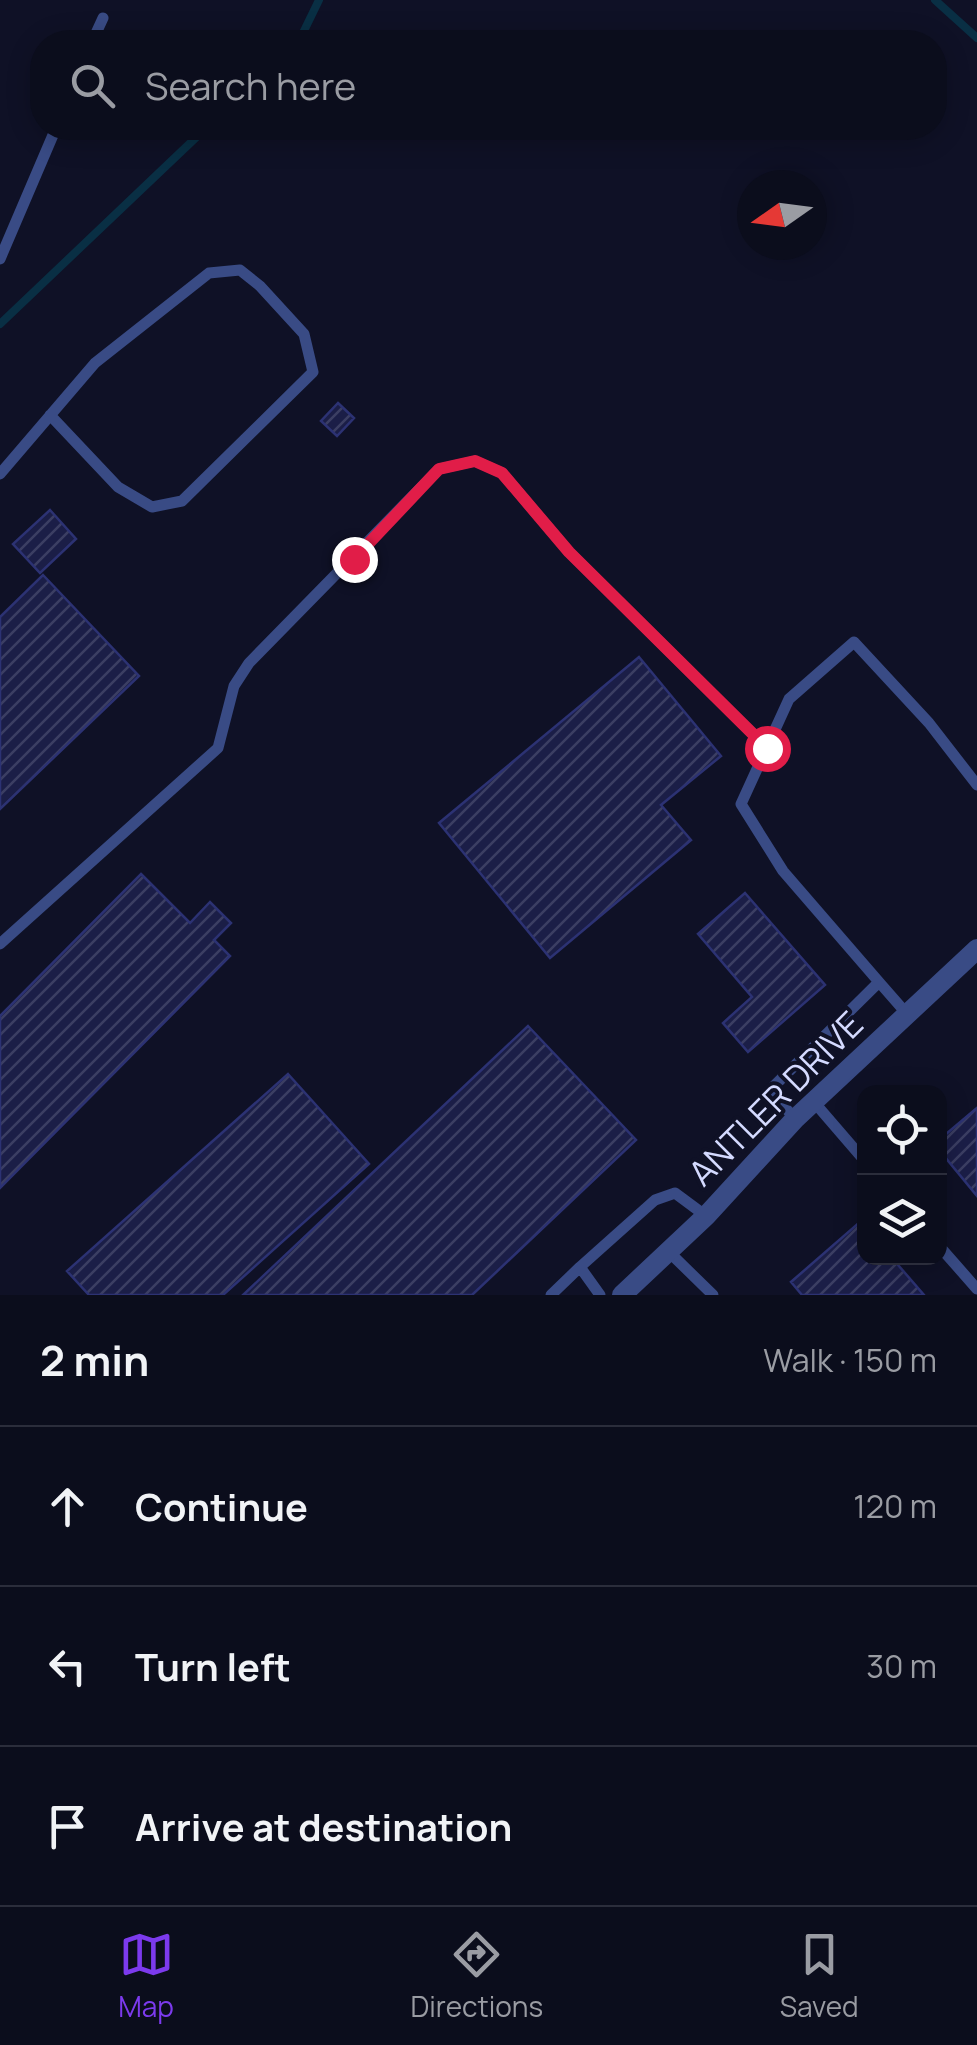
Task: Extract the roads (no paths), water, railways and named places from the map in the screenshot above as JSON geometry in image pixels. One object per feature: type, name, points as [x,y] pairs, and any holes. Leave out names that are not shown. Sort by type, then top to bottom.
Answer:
[{"type":"street","name":"ANTLER DRIVE","points":[[622,1295],[706,1216],[795,1119],[977,949]]},
{"type":"lane","points":[[98,30],[103,18]]},
{"type":"lane","points":[[0,259],[51,140]]},
{"type":"lane","points":[[0,474],[50,415],[94,364],[209,273],[240,270],[304,334],[313,372],[182,501],[152,508],[118,487],[50,415]]},
{"type":"lane","points":[[0,944],[218,748],[234,686],[249,664],[439,469],[475,461],[502,473],[569,552],[767,748]]},
{"type":"lane","points":[[907,1014],[783,870],[742,804],[790,700],[854,642],[929,723],[977,785]]},
{"type":"lane","points":[[795,1119],[770,1090],[879,982]]},
{"type":"lane","points":[[814,1102],[857,1152]]},
{"type":"lane","points":[[551,1295],[656,1200],[674,1194],[706,1216]]},
{"type":"lane","points":[[668,1251],[714,1295]]},
{"type":"lane","points":[[947,1254],[977,1289]]},
{"type":"lane","points":[[580,1267],[600,1295]]},
{"type":"waterway","points":[[304,30],[319,0]]},
{"type":"waterway","points":[[935,0],[977,38]]},
{"type":"waterway","points":[[0,324],[193,140]]}]
